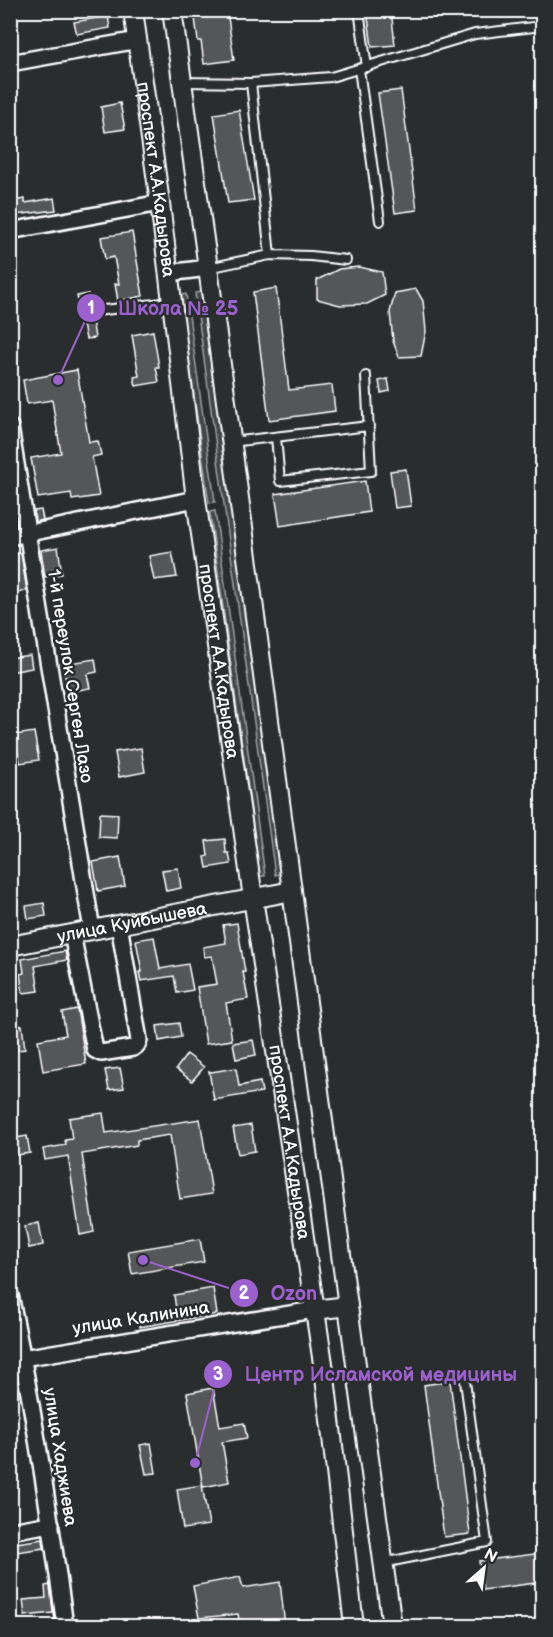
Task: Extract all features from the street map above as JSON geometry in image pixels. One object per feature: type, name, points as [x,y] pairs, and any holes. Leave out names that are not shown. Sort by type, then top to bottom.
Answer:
[{"type":"street","name":"проспект А.А.Кадырова","points":[[133,10],[160,203],[196,500],[325,1377],[354,1626]]},
{"type":"street","name":"проспект А.А.Кадырова","points":[[172,10],[392,1626]]},
{"type":"street","points":[[10,63],[138,40]]},
{"type":"street","points":[[10,231],[160,203]]},
{"type":"street","points":[[168,273],[208,268]]},
{"type":"street","name":"1-й переулок Сергея Лазо","points":[[10,427],[92,930]]},
{"type":"street","points":[[10,537],[196,500]]},
{"type":"street","name":"улица Куйбышева","points":[[10,946],[292,891]]},
{"type":"street","points":[[72,934],[95,1050],[101,1053],[133,1048],[139,1040],[119,925]]},
{"type":"street","name":"улица Хаджиева","points":[[10,1295],[17,1359],[51,1524],[65,1626]]},
{"type":"street","points":[[314,1310],[348,1306]]},
{"type":"street","name":"улица Калинина","points":[[17,1359],[314,1310]]},
{"type":"street","points":[[10,1531],[51,1524]]},
{"type":"lane","points":[[359,10],[380,221]]},
{"type":"lane","points":[[182,82],[251,83],[331,77],[475,34],[543,26]]},
{"type":"lane","points":[[251,83],[270,255]]},
{"type":"lane","points":[[208,268],[270,255],[346,260]]},
{"type":"lane","points":[[96,310],[171,302]]},
{"type":"lane","points":[[276,437],[280,481],[371,471],[366,376]]},
{"type":"lane","points":[[231,442],[369,426]]},
{"type":"lane","points":[[383,1563],[487,1542],[465,1381]]},
{"type":"shaded area","points":[[201,292],[281,874],[275,875],[195,293]]},
{"type":"shaded area","points":[[186,294],[215,502],[209,503],[180,295]]},
{"type":"shaded area","points":[[215,511],[265,876],[260,876],[210,512]]},
{"type":"building","points":[[194,10],[227,10],[234,60],[204,64]]},
{"type":"building","points":[[367,10],[391,10],[395,45],[372,47]]},
{"type":"building","points":[[108,16],[110,28],[77,34],[74,22]]},
{"type":"building","points":[[401,90],[417,210],[395,213],[378,93]]},
{"type":"building","points":[[120,103],[125,129],[105,132],[101,107]]},
{"type":"building","points":[[239,110],[254,200],[228,203],[214,114]]},
{"type":"building","points":[[54,198],[56,210],[15,215],[13,201],[25,199],[25,203]]},
{"type":"building","points":[[132,232],[143,296],[118,301],[115,284],[119,284],[114,257],[105,259],[101,237]]},
{"type":"building","points":[[359,267],[382,272],[385,295],[367,304],[340,305],[317,299],[317,280],[339,269]]},
{"type":"building","points":[[276,288],[289,390],[332,385],[335,411],[269,420],[253,292]]},
{"type":"building","points":[[416,289],[423,301],[426,331],[421,356],[399,357],[393,341],[390,312],[395,293]]},
{"type":"building","points":[[88,294],[95,338],[86,339],[77,296]]},
{"type":"building","points":[[153,331],[159,382],[136,386],[134,377],[139,376],[132,335]]},
{"type":"building","points":[[77,370],[89,442],[98,441],[101,455],[92,457],[99,496],[72,500],[71,493],[38,498],[31,458],[61,453],[52,400],[27,404],[23,380]]},
{"type":"building","points":[[388,379],[390,391],[381,393],[379,381]]},
{"type":"building","points":[[406,469],[411,506],[395,508],[390,471]]},
{"type":"building","points":[[365,481],[369,512],[280,526],[275,494]]},
{"type":"building","points":[[41,510],[43,520],[35,522],[34,511]]},
{"type":"building","points":[[58,547],[62,574],[45,577],[41,550]]},
{"type":"building","points":[[172,552],[177,577],[154,580],[149,556]]},
{"type":"building","points":[[21,553],[27,591],[10,594],[10,555]]},
{"type":"building","points":[[30,655],[32,668],[10,672],[10,658]]},
{"type":"building","points":[[95,659],[97,672],[87,674],[90,688],[68,692],[63,664]]},
{"type":"building","points":[[34,732],[39,760],[20,763],[15,735]]},
{"type":"building","points":[[141,748],[145,772],[119,777],[115,752]]},
{"type":"building","points":[[100,813],[118,814],[117,838],[99,837]]},
{"type":"building","points":[[225,839],[226,853],[229,853],[231,864],[207,868],[206,841]]},
{"type":"building","points":[[120,857],[125,886],[98,891],[93,862]]},
{"type":"building","points":[[178,868],[181,888],[166,891],[162,870]]},
{"type":"building","points":[[44,903],[46,916],[28,919],[26,906]]},
{"type":"building","points":[[237,923],[248,999],[226,1003],[232,1040],[206,1044],[197,987],[217,984],[212,956],[204,957],[203,947],[226,943],[223,925]]},
{"type":"building","points":[[154,937],[160,969],[188,964],[193,990],[177,993],[174,976],[141,981],[139,972],[142,972],[136,940]]},
{"type":"building","points":[[65,951],[67,960],[35,966],[39,991],[23,993],[20,974],[24,973],[22,959]]},
{"type":"building","points":[[77,1009],[86,1064],[43,1071],[38,1040],[66,1035],[62,1012]]},
{"type":"building","points":[[179,1023],[181,1037],[159,1041],[157,1026]]},
{"type":"building","points":[[22,1025],[25,1049],[10,1051],[10,1027]]},
{"type":"building","points":[[253,1040],[256,1055],[236,1059],[233,1043]]},
{"type":"building","points":[[187,1054],[204,1067],[192,1081],[176,1069]]},
{"type":"building","points":[[120,1068],[124,1088],[109,1090],[105,1070]]},
{"type":"building","points":[[236,1068],[239,1086],[260,1082],[262,1092],[214,1100],[209,1071]]},
{"type":"building","points":[[103,1113],[106,1133],[200,1119],[212,1194],[180,1199],[170,1135],[137,1140],[137,1145],[82,1154],[94,1232],[80,1235],[68,1156],[45,1160],[43,1149],[66,1145],[65,1140],[72,1139],[69,1118]]},
{"type":"building","points":[[251,1125],[255,1151],[238,1154],[233,1128]]},
{"type":"building","points":[[27,1136],[30,1153],[10,1156],[10,1139]]},
{"type":"building","points":[[39,1223],[43,1245],[29,1248],[25,1226]]},
{"type":"building","points":[[200,1239],[204,1262],[132,1274],[128,1251]]},
{"type":"building","points":[[213,1288],[217,1314],[140,1327],[138,1315],[176,1309],[174,1295]]},
{"type":"building","points":[[450,1381],[470,1534],[444,1537],[424,1385]]},
{"type":"building","points":[[213,1388],[220,1427],[244,1423],[247,1438],[222,1442],[229,1482],[203,1487],[187,1393]]},
{"type":"building","points":[[151,1443],[156,1473],[146,1474],[140,1445]]},
{"type":"building","points":[[202,1485],[209,1525],[183,1529],[177,1489]]},
{"type":"building","points":[[43,1539],[44,1548],[10,1553],[10,1544]]},
{"type":"building","points":[[543,1553],[543,1582],[483,1590],[479,1561]]},
{"type":"building","points":[[240,1577],[243,1588],[280,1582],[285,1626],[240,1626],[238,1614],[199,1618],[193,1586]]},
{"type":"building","points":[[50,1585],[53,1613],[25,1616],[23,1600],[46,1598],[45,1586]]},
{"type":"place","name":"Школа № 25","points":[[58,380]]},
{"type":"place","name":"Ozon","points":[[143,1260]]},
{"type":"place","name":"Центр Исламской медицины","points":[[195,1463]]}]
